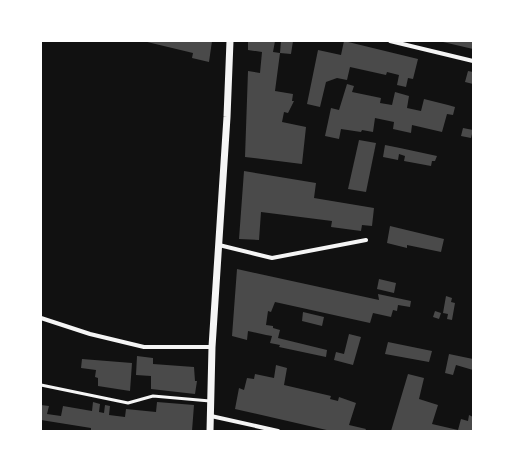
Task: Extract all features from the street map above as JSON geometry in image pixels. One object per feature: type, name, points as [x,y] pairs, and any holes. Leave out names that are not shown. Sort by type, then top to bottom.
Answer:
[{"type":"street","points":[[210,431],[212,348],[227,117],[230,41]]},
{"type":"street","points":[[390,41],[473,61]]},
{"type":"street","points":[[219,245],[272,258],[366,240]]},
{"type":"street","points":[[41,318],[90,334],[144,347],[212,348]]},
{"type":"street","points":[[211,416],[278,431]]},
{"type":"lane","points":[[41,385],[128,403],[154,396],[211,401]]},
{"type":"building","points":[[143,41],[212,41],[209,62],[192,58],[193,53]]},
{"type":"building","points":[[248,41],[275,41],[273,52],[280,53],[275,91],[293,94],[292,101],[294,101],[288,113],[284,112],[282,122],[306,127],[302,164],[245,157],[248,71],[260,73],[262,52],[248,50]]},
{"type":"building","points":[[281,41],[293,41],[291,54],[280,53]]},
{"type":"building","points":[[344,41],[418,59],[413,79],[408,78],[406,87],[397,85],[399,75],[387,72],[386,75],[350,67],[347,80],[337,78],[326,82],[320,107],[307,104],[318,50],[341,55]]},
{"type":"building","points":[[473,41],[473,49],[443,42]]},
{"type":"building","points":[[468,71],[473,72],[473,84],[465,82]]},
{"type":"building","points":[[347,84],[354,86],[352,92],[381,98],[380,103],[392,105],[395,92],[409,96],[407,108],[421,111],[424,99],[455,107],[453,115],[447,114],[442,132],[412,125],[411,133],[393,129],[394,122],[375,118],[373,132],[341,129],[339,139],[325,136],[331,108],[339,110]]},
{"type":"building","points":[[463,128],[473,130],[471,138],[461,136]]},
{"type":"building","points":[[359,140],[376,143],[366,192],[348,189]]},
{"type":"building","points":[[385,145],[437,156],[435,161],[432,161],[431,166],[404,161],[405,156],[399,154],[398,160],[383,157]]},
{"type":"building","points":[[244,171],[316,183],[314,198],[374,208],[372,226],[362,225],[361,231],[331,227],[332,221],[261,212],[259,240],[239,239]]},
{"type":"building","points":[[390,226],[444,239],[441,252],[407,245],[407,248],[387,243]]},
{"type":"building","points":[[237,269],[379,300],[378,294],[411,301],[410,307],[398,305],[397,311],[393,310],[391,317],[373,313],[370,323],[275,302],[271,312],[268,311],[266,325],[273,326],[273,328],[280,330],[278,338],[327,350],[326,357],[279,347],[280,345],[270,343],[272,336],[248,331],[247,340],[232,336]]},
{"type":"building","points":[[379,279],[396,283],[394,293],[377,289]]},
{"type":"building","points":[[446,296],[452,298],[451,302],[455,303],[452,320],[447,319],[448,314],[443,313]]},
{"type":"building","points":[[435,311],[441,313],[439,319],[433,317]]},
{"type":"building","points":[[303,312],[324,317],[322,326],[302,321]]},
{"type":"building","points":[[349,334],[361,337],[353,365],[334,360],[336,352],[344,354]]},
{"type":"building","points":[[388,342],[432,351],[429,362],[385,354]]},
{"type":"building","points":[[449,354],[473,359],[473,370],[456,365],[453,375],[445,373]]},
{"type":"building","points":[[137,356],[153,358],[153,364],[194,367],[195,381],[197,381],[195,394],[151,389],[151,376],[136,375]]},
{"type":"building","points":[[82,359],[132,363],[130,391],[98,386],[98,378],[95,377],[96,370],[81,368]]},
{"type":"building","points":[[276,365],[287,368],[284,385],[331,396],[330,399],[338,401],[339,397],[356,403],[349,425],[366,429],[365,431],[331,431],[235,409],[239,388],[244,390],[247,378],[254,379],[255,374],[274,378]]},
{"type":"building","points":[[408,374],[424,378],[419,399],[438,405],[432,424],[458,430],[461,419],[468,421],[469,415],[473,417],[472,431],[391,431]]},
{"type":"building","points":[[93,402],[100,404],[99,412],[104,413],[105,405],[110,406],[109,415],[125,417],[126,409],[156,412],[157,402],[194,405],[192,431],[91,431],[91,428],[41,420],[41,405],[49,406],[47,414],[61,416],[63,406],[92,411]]}]
